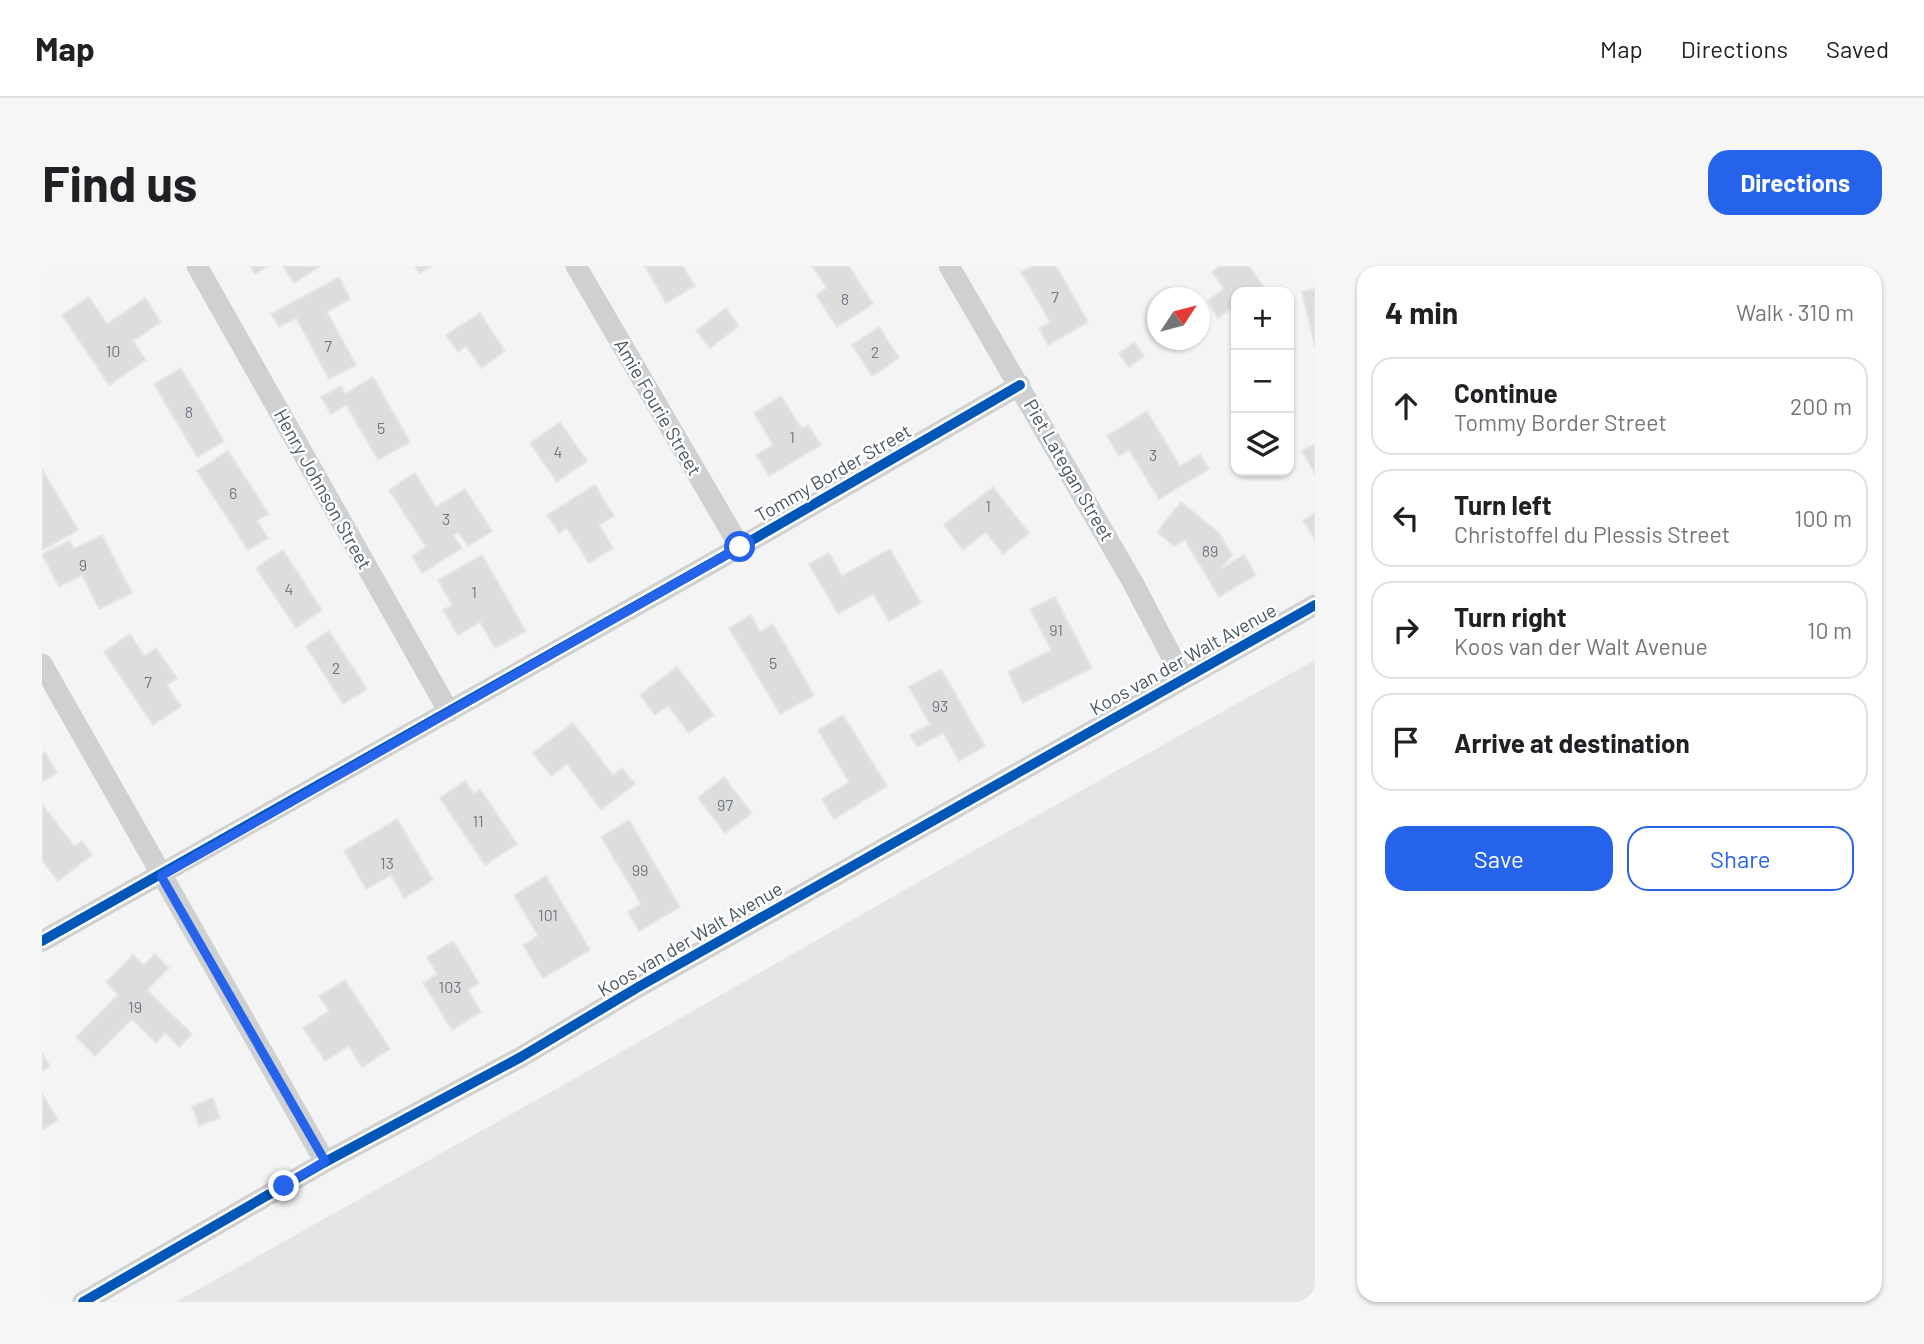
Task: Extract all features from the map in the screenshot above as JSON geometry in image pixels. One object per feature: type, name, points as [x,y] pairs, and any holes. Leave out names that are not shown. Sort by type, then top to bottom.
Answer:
[{"type":"street","name":"Henry Johnson Street","points":[[197,266],[449,712]]},
{"type":"street","name":"Amie Fourie Street","points":[[576,266],[740,547]]},
{"type":"street","name":"Piet Lategan Street","points":[[949,266],[1132,580],[1183,678]]},
{"type":"street","name":"Tommy Border Street","points":[[42,942],[740,547],[1020,385]]},
{"type":"street","name":"Koos van der Walt Avenue","points":[[83,1302],[325,1161],[521,1057],[640,986],[1315,605]]},
{"type":"street","points":[[42,664],[325,1161]]},
{"type":"shaded area","points":[[1315,660],[1315,1302],[176,1302],[959,859]]},
{"type":"building","points":[[250,266],[268,266],[255,274]]},
{"type":"building","points":[[283,266],[320,266],[294,283]]},
{"type":"building","points":[[415,266],[431,266],[420,273]]},
{"type":"building","points":[[645,266],[683,266],[695,286],[666,303]]},
{"type":"building","points":[[812,266],[849,266],[873,304],[837,327],[816,295],[827,288]]},
{"type":"building","points":[[1032,266],[1056,266],[1088,322],[1048,345],[1039,328],[1050,322],[1021,272]]},
{"type":"building","points":[[1220,266],[1249,266],[1264,287],[1231,287],[1231,309],[1218,318],[1210,306],[1210,299],[1224,289],[1212,272]]},
{"type":"building","points":[[339,277],[350,299],[327,312],[356,365],[329,379],[296,318],[279,327],[271,314]]},
{"type":"building","points":[[1315,289],[1315,347],[1302,292]]},
{"type":"building","points":[[89,297],[107,324],[145,298],[161,322],[133,341],[146,360],[109,385],[62,315]]},
{"type":"building","points":[[726,308],[739,326],[710,348],[696,331]]},
{"type":"building","points":[[480,313],[505,351],[481,368],[466,346],[458,352],[446,335]]},
{"type":"building","points":[[879,327],[899,358],[872,376],[852,345]]},
{"type":"building","points":[[1134,342],[1144,356],[1129,367],[1119,354]]},
{"type":"building","points":[[181,368],[224,441],[197,457],[154,384]]},
{"type":"building","points":[[373,377],[410,442],[378,460],[346,405],[331,414],[321,397],[341,386],[345,394]]},
{"type":"building","points":[[781,396],[802,429],[808,425],[821,445],[769,476],[756,455],[773,445],[754,413]]},
{"type":"building","points":[[1147,411],[1180,466],[1200,454],[1209,469],[1159,499],[1129,450],[1119,456],[1107,436]]},
{"type":"building","points":[[560,422],[587,461],[557,482],[530,443]]},
{"type":"building","points":[[1315,444],[1315,474],[1302,451]]},
{"type":"building","points":[[228,451],[269,514],[257,521],[268,538],[248,550],[197,471]]},
{"type":"building","points":[[42,469],[78,530],[42,550]]},
{"type":"building","points":[[415,473],[436,507],[465,489],[492,531],[468,546],[458,532],[453,535],[462,548],[422,573],[412,556],[426,547],[389,490]]},
{"type":"building","points":[[595,485],[614,516],[599,525],[613,548],[589,563],[567,528],[559,533],[547,515]]},
{"type":"building","points":[[993,487],[1029,533],[1003,554],[986,532],[963,550],[944,525]]},
{"type":"building","points":[[1181,502],[1219,533],[1232,555],[1221,569],[1244,555],[1256,575],[1219,597],[1185,540],[1174,546],[1157,532]]},
{"type":"building","points":[[1315,513],[1315,540],[1303,520]]},
{"type":"building","points":[[102,535],[132,593],[99,609],[82,575],[59,587],[42,554],[69,541],[74,549]]},
{"type":"building","points":[[890,549],[921,603],[889,621],[873,594],[838,614],[809,564],[829,553],[842,576]]},
{"type":"building","points":[[283,550],[322,610],[296,628],[256,568]]},
{"type":"building","points":[[482,555],[526,631],[495,648],[480,622],[458,635],[443,610],[452,605],[438,580]]},
{"type":"building","points":[[1055,597],[1092,668],[1023,703],[1008,672],[1051,650],[1030,609]]},
{"type":"building","points":[[751,615],[760,632],[773,624],[814,695],[780,714],[729,628]]},
{"type":"building","points":[[329,631],[367,689],[343,704],[306,646]]},
{"type":"building","points":[[130,634],[144,656],[156,648],[177,678],[167,685],[181,706],[153,725],[104,652]]},
{"type":"building","points":[[677,667],[714,715],[689,733],[668,706],[655,715],[640,695]]},
{"type":"building","points":[[941,669],[985,746],[959,761],[943,733],[917,747],[910,735],[930,724],[909,687]]},
{"type":"building","points":[[843,715],[887,786],[834,819],[822,799],[849,782],[818,730]]},
{"type":"building","points":[[573,723],[613,775],[622,768],[635,784],[601,810],[567,764],[551,776],[533,753]]},
{"type":"building","points":[[45,752],[57,773],[42,782],[42,754]]},
{"type":"building","points":[[724,777],[752,813],[725,833],[698,798]]},
{"type":"building","points":[[465,781],[474,794],[480,789],[517,844],[485,865],[440,798]]},
{"type":"building","points":[[42,804],[74,846],[82,841],[92,855],[58,881],[42,860]]},
{"type":"building","points":[[397,819],[433,880],[404,898],[391,875],[366,889],[344,851]]},
{"type":"building","points":[[629,820],[680,907],[639,931],[628,912],[641,904],[601,837]]},
{"type":"building","points":[[546,876],[590,950],[543,978],[523,945],[538,936],[514,895]]},
{"type":"building","points":[[453,941],[479,983],[468,990],[481,1012],[452,1030],[423,983],[437,974],[427,957]]},
{"type":"building","points":[[155,954],[169,968],[147,990],[192,1034],[179,1047],[165,1033],[156,1043],[132,1019],[95,1056],[76,1037],[118,995],[106,982],[133,955],[144,965]]},
{"type":"building","points":[[345,980],[390,1049],[362,1067],[349,1046],[325,1061],[303,1028],[329,1011],[319,996]]},
{"type":"building","points":[[42,1054],[50,1066],[42,1071]]},
{"type":"building","points":[[42,1094],[58,1120],[42,1130]]},
{"type":"building","points":[[213,1098],[220,1118],[199,1126],[192,1106]]},
{"type":"cycle path","points":[[42,941],[740,547],[1020,385]]},
{"type":"cycle path","points":[[83,1302],[325,1162],[521,1057],[640,986],[1315,605]]},
{"type":"route","points":[[284,1186],[325,1161],[161,876],[740,547]]}]
